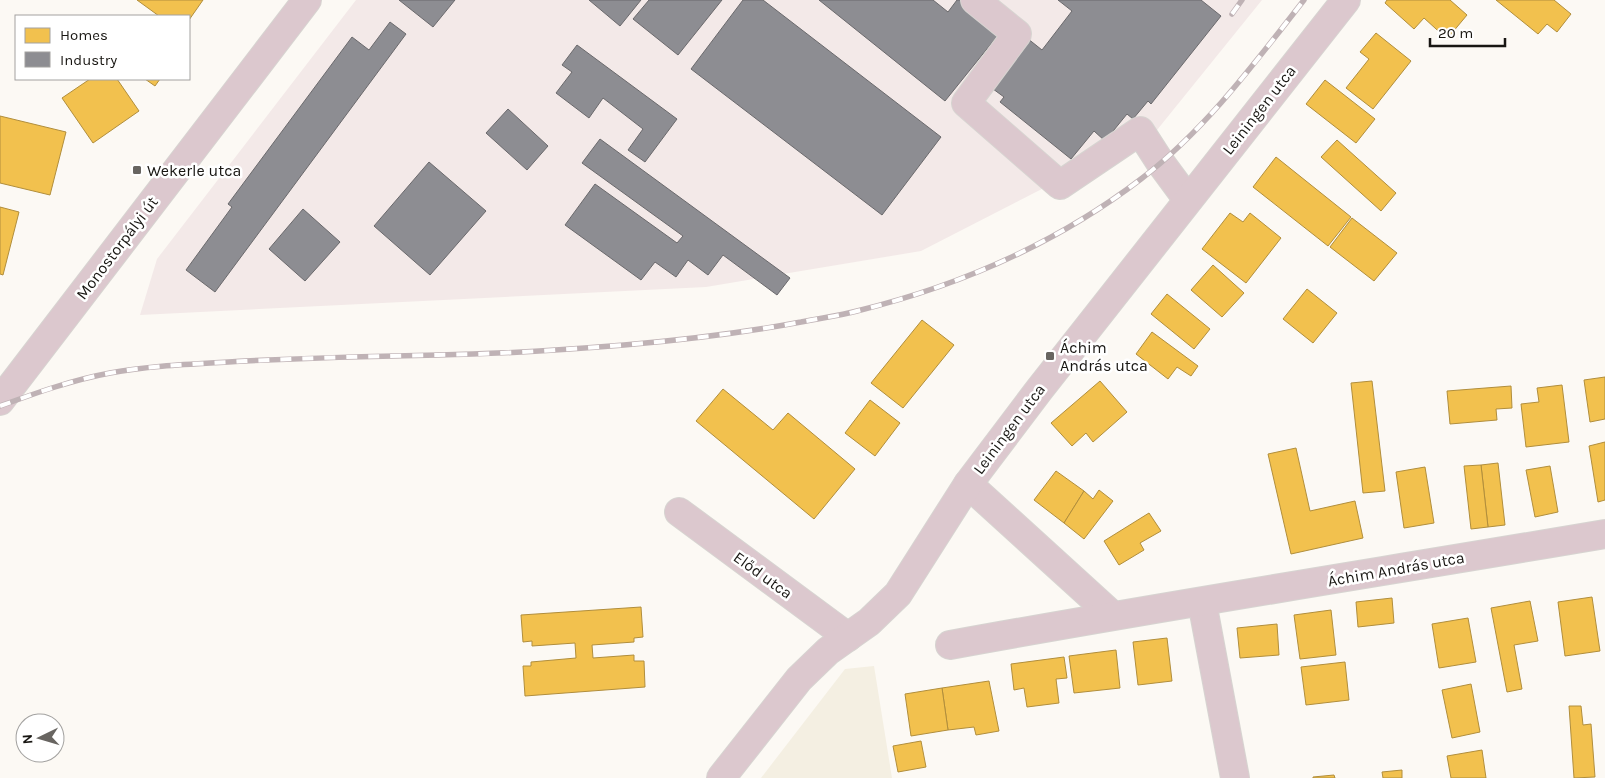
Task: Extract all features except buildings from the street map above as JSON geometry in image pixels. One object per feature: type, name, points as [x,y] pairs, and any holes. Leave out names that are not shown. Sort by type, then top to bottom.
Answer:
[{"type":"street","name":"Monostorpályi út","points":[[0,401],[307,0]]},
{"type":"street","points":[[975,0],[1017,34],[966,103],[1060,185],[1140,131],[1188,200]]},
{"type":"street","name":"Leiningen utca","points":[[721,778],[799,679],[828,651],[869,622],[898,594],[968,484],[1038,390],[1346,0]]},
{"type":"street","points":[[968,484],[1112,615]]},
{"type":"street","name":"Előd utca","points":[[679,512],[848,637]]},
{"type":"street","name":"Áchim András utca","points":[[950,645],[1112,615],[1202,602],[1605,534]]},
{"type":"street","points":[[1202,602],[1235,778]]},
{"type":"shaded area","points":[[356,0],[1262,0],[1157,130],[921,251],[706,287],[140,315],[157,259]]},
{"type":"shaded area","points":[[874,666],[892,778],[761,778],[845,669]]},
{"type":"railway","points":[[1232,14],[1242,0]]},
{"type":"railway","points":[[0,406],[82,379],[143,368],[341,357],[508,353],[646,343],[779,326],[843,314],[895,301],[933,289],[1006,260],[1076,223],[1141,179],[1208,118],[1304,0]]},
{"type":"place","name":"Wekerle utca","points":[[137,170]]},
{"type":"place","name":"Áchim András utca","points":[[1050,356]]}]
